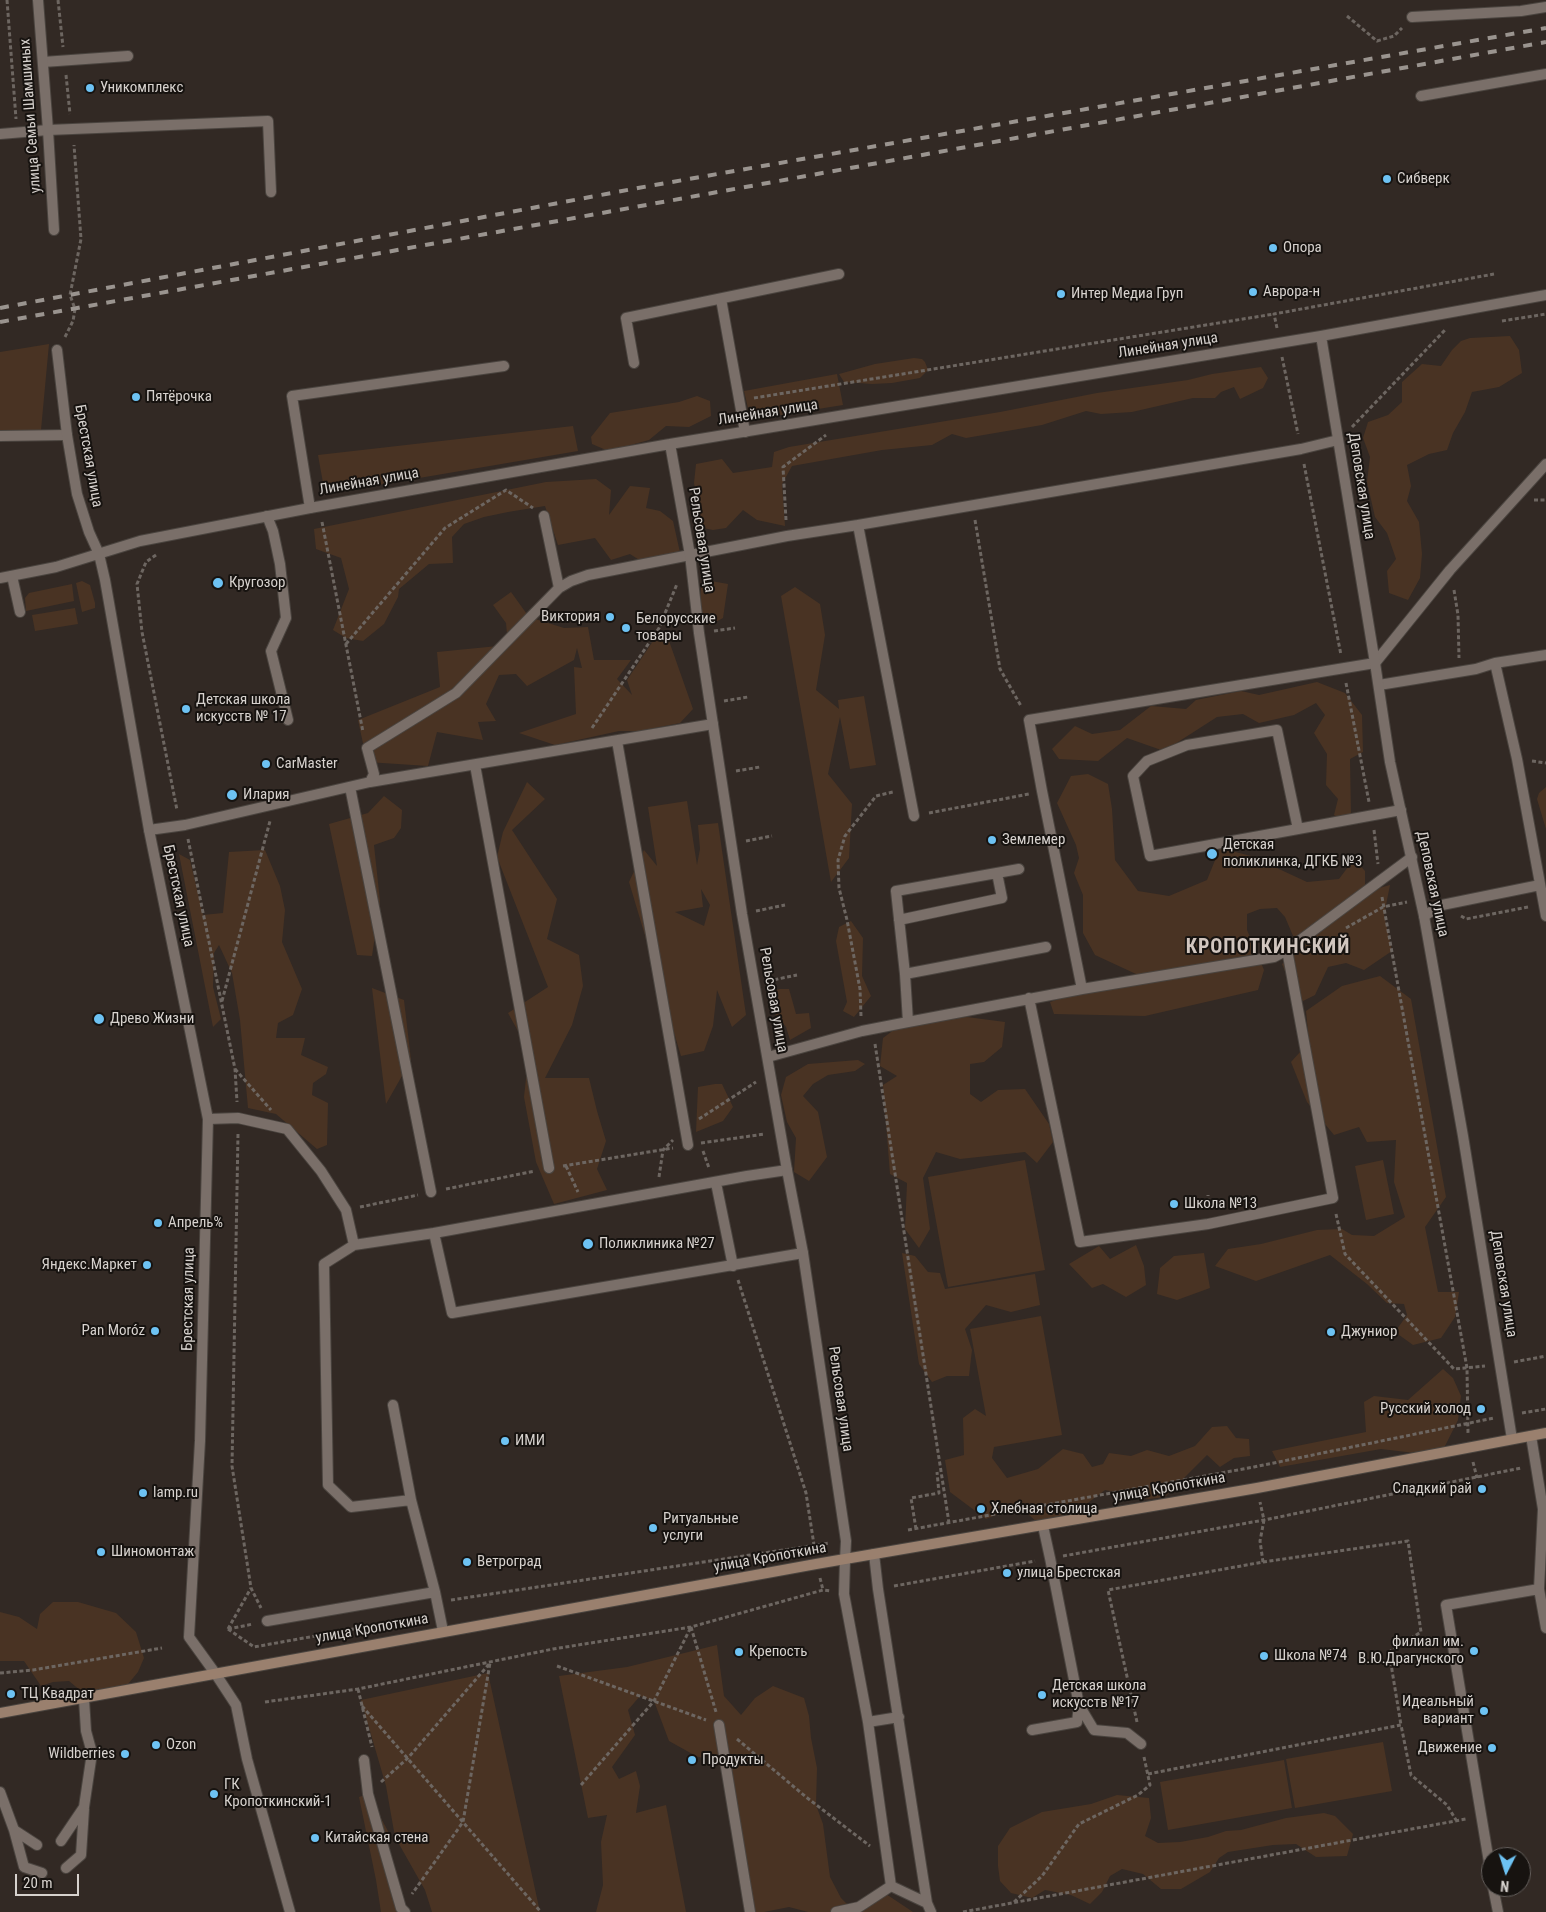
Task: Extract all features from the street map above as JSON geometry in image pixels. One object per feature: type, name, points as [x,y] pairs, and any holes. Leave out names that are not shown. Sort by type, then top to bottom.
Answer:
[{"type":"main road","name":"улица Кропоткина","points":[[0,1713],[874,1554],[1257,1488],[1469,1446],[1546,1433]]},
{"type":"street","name":"улица Семьи Шамшиных","points":[[38,0],[54,230]]},
{"type":"street","points":[[1412,17],[1521,12],[1546,7]]},
{"type":"street","points":[[43,62],[128,56]]},
{"type":"street","points":[[1421,96],[1546,74]]},
{"type":"street","points":[[0,134],[48,130],[268,121],[271,192]]},
{"type":"street","points":[[634,363],[626,318],[840,274]]},
{"type":"street","name":"Линейная улица","points":[[0,578],[56,567],[140,541],[310,508],[670,444],[1321,336],[1546,295]]},
{"type":"street","points":[[721,299],[745,432]]},
{"type":"street","name":"Деповская улица","points":[[1321,336],[1390,762],[1424,916],[1501,1364],[1512,1439]]},
{"type":"street","name":"Брестская улица","points":[[57,350],[67,436],[77,494],[89,532],[99,554],[149,830],[208,1119],[200,1441],[189,1637],[216,1673],[236,1706],[246,1759],[290,1912]]},
{"type":"street","points":[[310,508],[292,396],[504,366]]},
{"type":"street","points":[[0,436],[67,436]]},
{"type":"street","points":[[370,782],[374,774],[367,748],[456,693],[559,588],[570,581],[588,575],[787,536],[1301,449],[1338,440]]},
{"type":"street","name":"Рельсовая улица","points":[[670,444],[690,555],[699,633],[742,914],[803,1253],[846,1541],[844,1594],[868,1722],[891,1886]]},
{"type":"street","points":[[1082,989],[1029,720],[1375,663],[1450,570],[1546,464]]},
{"type":"street","points":[[267,516],[273,531],[280,564],[286,618],[270,651],[288,720]]},
{"type":"street","points":[[544,516],[559,588]]},
{"type":"street","points":[[858,525],[914,816]]},
{"type":"street","points":[[12,576],[20,612]]},
{"type":"street","points":[[1379,685],[1546,655]]},
{"type":"street","points":[[1495,663],[1517,759],[1546,916]]},
{"type":"street","points":[[149,830],[185,825],[370,782],[713,724]]},
{"type":"street","points":[[1298,830],[1277,730],[1186,746],[1147,761],[1133,776],[1150,856],[1298,830],[1401,810]]},
{"type":"street","points":[[617,741],[688,1145]]},
{"type":"street","points":[[475,765],[550,1168]]},
{"type":"street","points":[[350,787],[430,1192]]},
{"type":"street","points":[[768,1057],[862,1031],[1029,998],[1274,957],[1287,950],[1412,857]]},
{"type":"street","points":[[908,1022],[896,891],[1018,869]]},
{"type":"street","points":[[899,920],[1002,898],[997,873]]},
{"type":"street","points":[[1424,916],[1442,905],[1540,885]]},
{"type":"street","points":[[905,974],[1046,947]]},
{"type":"street","points":[[1029,998],[1080,1242],[1208,1224],[1333,1198],[1287,950]]},
{"type":"street","points":[[208,1119],[238,1118],[287,1129],[321,1171],[346,1210],[354,1245]]},
{"type":"street","points":[[411,1500],[351,1507],[328,1485],[324,1264],[354,1245],[434,1233],[787,1170]]},
{"type":"street","points":[[716,1183],[733,1266]]},
{"type":"street","points":[[434,1233],[452,1313],[803,1253]]},
{"type":"street","points":[[393,1405],[411,1500],[443,1632]]},
{"type":"street","points":[[1530,1436],[1543,1508],[1539,1589],[1546,1628]]},
{"type":"street","points":[[1043,1526],[1079,1705],[1094,1730],[1127,1734],[1141,1744]]},
{"type":"street","points":[[874,1554],[929,1907]]},
{"type":"street","points":[[1486,1847],[1446,1605],[1539,1589]]},
{"type":"street","points":[[267,1621],[436,1597]]},
{"type":"street","points":[[66,1868],[81,1855],[84,1807],[92,1752],[86,1731],[84,1699]]},
{"type":"street","points":[[1032,1730],[1076,1722],[1079,1705]]},
{"type":"street","points":[[868,1722],[899,1717]]},
{"type":"street","points":[[719,1725],[750,1912]]},
{"type":"street","points":[[364,1760],[368,1794],[403,1910]]},
{"type":"street","points":[[0,1792],[14,1830],[24,1867],[42,1874]]},
{"type":"street","points":[[61,1841],[84,1807]]},
{"type":"street","points":[[14,1830],[37,1845]]},
{"type":"street","points":[[836,1912],[861,1910],[891,1886],[929,1907]]},
{"type":"street","points":[[1495,1897],[1498,1912]]},
{"type":"path","points":[[7,0],[17,133]]},
{"type":"path","points":[[1347,16],[1377,41],[1394,36],[1412,17]]},
{"type":"path","points":[[57,350],[74,322],[75,309],[70,296],[81,239],[72,129]]},
{"type":"path","points":[[739,401],[1274,314]]},
{"type":"path","points":[[1500,321],[1546,314]]},
{"type":"path","points":[[1436,332],[1454,329]]},
{"type":"path","points":[[1338,440],[1445,330]]},
{"type":"path","points":[[1273,360],[1291,357]]},
{"type":"path","points":[[787,536],[783,468],[828,434],[818,435]]},
{"type":"path","points":[[496,491],[516,488]]},
{"type":"path","points":[[506,490],[544,516]]},
{"type":"path","points":[[346,644],[445,528],[506,490]]},
{"type":"path","points":[[972,505],[1000,669],[1029,720]]},
{"type":"path","points":[[331,520],[322,522],[364,733]]},
{"type":"path","points":[[164,553],[155,555],[146,562],[137,584],[142,632],[179,817],[185,825],[222,1001],[235,1068],[238,1118],[232,1466],[251,1588],[267,1621],[228,1629]]},
{"type":"path","points":[[1450,570],[1458,615],[1459,671]]},
{"type":"path","points":[[582,746],[659,628],[678,582]]},
{"type":"path","points":[[699,633],[736,628]]},
{"type":"path","points":[[1343,668],[1372,815],[1380,881]]},
{"type":"path","points":[[710,704],[748,698]]},
{"type":"path","points":[[721,774],[760,767]]},
{"type":"path","points":[[862,1031],[860,989],[839,888],[838,860],[845,836],[876,796],[909,789]]},
{"type":"path","points":[[914,816],[1042,791]]},
{"type":"path","points":[[222,1001],[275,805]]},
{"type":"path","points":[[732,844],[772,836]]},
{"type":"path","points":[[742,914],[785,905]]},
{"type":"path","points":[[1384,907],[1467,1368],[1469,1446],[1477,1478]]},
{"type":"path","points":[[755,984],[797,974]]},
{"type":"path","points":[[873,1029],[950,1523]]},
{"type":"path","points":[[235,1068],[287,1129]]},
{"type":"path","points":[[658,1193],[663,1150],[686,1128],[770,1073]]},
{"type":"path","points":[[701,1143],[706,1162],[716,1183]]},
{"type":"path","points":[[566,1166],[584,1206]]},
{"type":"path","points":[[1333,1198],[1344,1254],[1454,1369],[1501,1364],[1546,1356]]},
{"type":"path","points":[[733,1266],[806,1493],[814,1544]]},
{"type":"path","points":[[907,1530],[1254,1467],[1467,1423],[1546,1409]]},
{"type":"path","points":[[878,1589],[1264,1520],[1536,1465]]},
{"type":"path","points":[[1254,1467],[1264,1520],[1260,1540],[1263,1562]]},
{"type":"path","points":[[916,1529],[911,1498],[939,1493],[937,1472]]},
{"type":"path","points":[[436,1597],[846,1541]]},
{"type":"path","points":[[1014,1902],[1042,1876],[1079,1824],[1138,1795],[1150,1785],[1108,1590],[1263,1562],[1408,1541],[1421,1632],[1389,1652],[1401,1725],[1411,1776],[1447,1805],[1456,1820]]},
{"type":"path","points":[[228,1629],[251,1588]]},
{"type":"path","points":[[266,1702],[358,1689],[553,1649],[691,1627],[824,1590],[844,1594]]},
{"type":"path","points":[[228,1629],[254,1647],[440,1614]]},
{"type":"path","points":[[691,1627],[719,1725]]},
{"type":"path","points":[[581,1785],[654,1701],[691,1627]]},
{"type":"path","points":[[0,1673],[33,1670],[162,1648]]},
{"type":"path","points":[[368,1794],[408,1758],[490,1663]]},
{"type":"path","points":[[403,1910],[463,1822],[490,1663]]},
{"type":"path","points":[[358,1689],[374,1752],[364,1760]]},
{"type":"path","points":[[362,1706],[541,1912]]},
{"type":"path","points":[[1148,1774],[1401,1725]]},
{"type":"path","points":[[963,1912],[1480,1816]]},
{"type":"shaded area","points":[[1510,336],[1519,350],[1522,373],[1499,387],[1472,392],[1447,450],[1429,454],[1407,465],[1411,486],[1407,501],[1419,522],[1422,554],[1420,578],[1408,600],[1389,593],[1387,571],[1396,559],[1387,533],[1375,517],[1367,482],[1370,457],[1363,438],[1368,422],[1388,415],[1402,402],[1402,382],[1422,364],[1441,366],[1461,341],[1470,338]]},
{"type":"shaded area","points":[[49,344],[41,430],[36,438],[0,440],[0,352]]},
{"type":"shaded area","points":[[914,358],[922,359],[928,370],[920,378],[872,384],[844,382],[839,374],[875,364]]},
{"type":"shaded area","points":[[1261,367],[1268,378],[1263,388],[1240,399],[1234,387],[1221,392],[1215,398],[1193,398],[1132,412],[1101,414],[1086,411],[1042,425],[966,438],[952,434],[932,445],[882,450],[792,466],[782,484],[785,526],[757,520],[743,510],[726,528],[713,530],[703,528],[694,483],[696,464],[722,459],[733,473],[772,467],[774,452],[789,447],[1000,412],[1097,393]]},
{"type":"shaded area","points":[[837,374],[843,405],[762,418],[753,415],[748,408],[744,391]]},
{"type":"shaded area","points":[[697,396],[710,401],[711,416],[689,427],[666,426],[649,440],[616,449],[606,450],[592,444],[591,437],[610,413],[679,402]]},
{"type":"shaded area","points":[[573,426],[578,451],[325,494],[318,455]]},
{"type":"shaded area","points":[[596,479],[611,490],[609,515],[630,486],[650,488],[646,508],[660,511],[673,521],[681,557],[644,563],[630,554],[611,560],[595,538],[558,545],[545,506],[484,517],[464,524],[452,537],[453,563],[429,564],[399,589],[398,597],[384,624],[363,641],[346,638],[333,630],[349,589],[341,558],[316,549],[314,529],[546,482]]},
{"type":"shaded area","points":[[82,581],[90,585],[95,608],[82,612],[76,583]]},
{"type":"shaded area","points":[[711,581],[728,584],[723,618],[710,625],[700,624],[701,583]]},
{"type":"shaded area","points":[[72,584],[74,601],[26,611],[25,598],[29,593]]},
{"type":"shaded area","points":[[795,587],[820,604],[825,635],[816,690],[839,709],[838,700],[864,696],[876,765],[850,769],[840,717],[828,774],[852,804],[849,858],[831,882],[781,596]]},
{"type":"shaded area","points":[[511,592],[529,617],[564,628],[588,627],[594,660],[631,660],[617,679],[632,695],[627,680],[655,638],[668,638],[693,709],[680,723],[639,731],[619,731],[555,745],[519,733],[576,714],[574,667],[582,668],[577,648],[574,660],[527,686],[516,674],[499,675],[486,704],[496,721],[478,722],[483,740],[437,732],[428,766],[367,762],[358,720],[440,687],[437,652],[508,645],[506,623],[493,605]]},
{"type":"shaded area","points":[[75,608],[78,624],[35,631],[32,615]]},
{"type":"shaded area","points":[[1317,682],[1345,693],[1362,715],[1363,752],[1350,759],[1351,816],[1341,820],[1334,815],[1338,799],[1326,785],[1327,754],[1314,733],[1325,715],[1316,703],[1294,715],[1259,723],[1243,714],[1217,717],[1164,751],[1127,738],[1098,761],[1059,759],[1052,749],[1075,726],[1092,734],[1120,730],[1151,706],[1186,709],[1196,700],[1241,691],[1259,695]]},
{"type":"shaded area","points":[[1088,774],[1108,784],[1112,809],[1115,860],[1138,891],[1169,896],[1207,880],[1220,848],[1251,856],[1307,882],[1339,879],[1354,859],[1365,871],[1365,892],[1390,885],[1384,915],[1392,951],[1364,970],[1346,963],[1328,967],[1315,995],[1303,1001],[1293,991],[1282,964],[1299,950],[1285,917],[1277,908],[1260,909],[1247,914],[1247,930],[1264,970],[1258,990],[1145,1016],[1054,1014],[1050,1002],[1136,974],[1095,955],[1083,933],[1083,895],[1074,873],[1079,858],[1076,845],[1057,803],[1071,776]]},
{"type":"shaded area","points":[[527,782],[545,799],[512,830],[557,899],[547,939],[579,955],[583,986],[572,1025],[545,1078],[589,1078],[606,1141],[597,1169],[607,1190],[554,1204],[536,1162],[524,1097],[529,1051],[508,1013],[548,987],[497,857],[503,832]]},
{"type":"shaded area","points":[[1546,787],[1546,829],[1537,799],[1539,793]]},
{"type":"shaded area","points":[[384,796],[402,810],[401,828],[394,838],[374,845],[380,901],[372,956],[357,955],[329,824],[368,813]]},
{"type":"shaded area","points":[[687,801],[697,865],[700,849],[698,825],[718,823],[746,1015],[732,1027],[717,990],[713,1026],[704,1051],[681,1056],[629,882],[644,850],[657,866],[648,807]],"holes":[[[701,889],[710,905],[704,926],[675,912],[703,907]]]},
{"type":"shaded area","points":[[265,850],[280,886],[285,910],[282,942],[302,989],[293,1015],[278,1023],[276,1038],[305,1038],[301,1055],[328,1067],[326,1074],[313,1083],[312,1095],[328,1103],[327,1145],[317,1149],[276,1114],[248,1108],[240,1020],[232,973],[219,945],[214,953],[213,987],[221,1019],[213,1027],[179,854],[190,860],[203,915],[223,913],[229,852]]},
{"type":"shaded area","points":[[851,921],[863,938],[862,976],[871,996],[854,1017],[843,1011],[847,1002],[836,941],[839,927]]},
{"type":"shaded area","points":[[1380,976],[1411,999],[1446,1197],[1425,1227],[1438,1292],[1459,1292],[1455,1317],[1441,1338],[1413,1345],[1395,1332],[1407,1315],[1404,1304],[1387,1303],[1367,1284],[1330,1255],[1256,1281],[1215,1266],[1228,1249],[1261,1244],[1317,1230],[1342,1229],[1352,1235],[1374,1236],[1405,1217],[1394,1182],[1396,1140],[1367,1142],[1359,1127],[1334,1135],[1307,1102],[1291,1062],[1309,1042],[1306,1011],[1342,986]]},
{"type":"shaded area","points":[[372,988],[404,1000],[411,1060],[386,1104]]},
{"type":"shaded area","points":[[789,989],[796,1014],[809,1013],[811,1028],[790,1040],[786,1027],[771,1009],[769,992]]},
{"type":"shaded area","points":[[967,1017],[1005,1022],[1002,1047],[984,1062],[970,1064],[970,1094],[981,1102],[998,1090],[1025,1089],[1049,1124],[1053,1142],[1037,1163],[1025,1152],[960,1159],[936,1152],[923,1178],[930,1229],[919,1248],[905,1229],[907,1183],[890,1174],[883,1085],[897,1076],[880,1066],[883,1038],[895,1029]]},
{"type":"shaded area","points":[[858,1060],[865,1064],[855,1071],[828,1075],[813,1084],[803,1096],[818,1112],[827,1157],[809,1181],[794,1172],[796,1138],[787,1122],[781,1095],[786,1077],[808,1064]]},
{"type":"shaded area","points":[[722,1084],[733,1107],[723,1121],[696,1132],[698,1087]]},
{"type":"shaded area","points":[[1025,1160],[1045,1270],[948,1287],[928,1177]]},
{"type":"shaded area","points":[[1383,1160],[1394,1214],[1366,1220],[1355,1166]]},
{"type":"shaded area","points":[[1136,1245],[1144,1266],[1146,1285],[1126,1297],[1103,1284],[1092,1288],[1069,1264],[1099,1246],[1110,1259]]},
{"type":"shaded area","points":[[902,1253],[915,1256],[928,1272],[940,1273],[945,1289],[1035,1274],[1040,1305],[1011,1312],[986,1305],[965,1329],[972,1350],[969,1376],[947,1376],[932,1382],[919,1364]]},
{"type":"shaded area","points":[[1204,1253],[1210,1288],[1177,1300],[1157,1294],[1160,1268],[1174,1256]]},
{"type":"shaded area","points":[[1041,1316],[1062,1435],[994,1447],[992,1458],[1007,1478],[1038,1469],[1063,1449],[1083,1454],[1092,1467],[1103,1464],[1109,1453],[1131,1456],[1147,1450],[1169,1456],[1195,1446],[1212,1427],[1227,1426],[1236,1438],[1249,1439],[1250,1456],[1234,1458],[1220,1467],[1207,1455],[1165,1497],[1149,1499],[1105,1490],[1073,1514],[1038,1523],[1019,1506],[986,1519],[950,1492],[945,1460],[964,1455],[963,1418],[975,1409],[986,1416],[970,1329]]},
{"type":"shaded area","points":[[1443,1369],[1453,1378],[1461,1396],[1458,1420],[1440,1456],[1381,1449],[1280,1467],[1272,1451],[1366,1432],[1364,1402],[1374,1396],[1408,1400]]},
{"type":"shaded area","points":[[53,1602],[78,1602],[116,1613],[136,1632],[144,1658],[138,1672],[128,1684],[88,1692],[81,1691],[69,1681],[53,1682],[41,1686],[24,1661],[0,1661],[0,1612],[19,1617],[37,1629],[40,1614]]},
{"type":"shaded area","points":[[717,1645],[724,1696],[741,1715],[755,1698],[773,1686],[804,1698],[809,1716],[817,1768],[816,1805],[823,1824],[830,1877],[841,1898],[852,1909],[836,1912],[808,1912],[789,1907],[764,1912],[751,1912],[726,1765],[696,1756],[669,1741],[654,1701],[640,1696],[628,1710],[635,1735],[612,1767],[619,1779],[636,1771],[640,1786],[636,1813],[666,1805],[686,1912],[596,1912],[603,1885],[601,1842],[607,1815],[588,1818],[559,1676],[627,1667]]},
{"type":"shaded area","points":[[488,1673],[540,1912],[432,1912],[425,1890],[395,1837],[386,1786],[361,1700]]},
{"type":"shaded area","points":[[1383,1742],[1392,1791],[1295,1808],[1286,1759]]},
{"type":"shaded area","points":[[1284,1760],[1292,1808],[1168,1830],[1160,1782]]},
{"type":"shaded area","points":[[368,1794],[389,1833],[389,1865],[409,1912],[381,1912],[359,1797]]},
{"type":"shaded area","points":[[1117,1795],[1149,1798],[1151,1818],[1145,1836],[1158,1843],[1180,1842],[1208,1837],[1226,1831],[1241,1830],[1286,1818],[1324,1813],[1335,1816],[1353,1834],[1347,1856],[1316,1857],[1296,1844],[1273,1845],[1228,1852],[1219,1858],[1210,1872],[1181,1889],[1161,1889],[1143,1874],[1122,1869],[1110,1876],[1102,1892],[1090,1904],[1071,1895],[1045,1890],[1032,1898],[1011,1893],[1000,1881],[998,1846],[1010,1828],[1042,1812],[1091,1804]]},
{"type":"shaded area","points":[[883,1892],[913,1912],[862,1912],[859,1907]]},
{"type":"railway","points":[[0,308],[638,188],[1546,28]]},
{"type":"railway","points":[[0,322],[1546,42]]},
{"type":"place","name":"Уникомплекс","points":[[90,88]]},
{"type":"place","name":"Сибверк","points":[[1387,179]]},
{"type":"place","name":"Опора","points":[[1273,248]]},
{"type":"place","name":"Аврора-н","points":[[1253,292]]},
{"type":"place","name":"Интер Медиа Груп","points":[[1061,294]]},
{"type":"place","name":"Пятёрочка","points":[[136,397]]},
{"type":"place","name":"Кругозор","points":[[218,583]]},
{"type":"place","name":"Виктория","points":[[610,617]]},
{"type":"place","name":"Белорусские товары","points":[[626,628]]},
{"type":"place","name":"Детская школа искусств № 17","points":[[186,709]]},
{"type":"place","name":"CarMaster","points":[[266,764]]},
{"type":"place","name":"Илария","points":[[232,795]]},
{"type":"place","name":"Землемер","points":[[992,840]]},
{"type":"place","name":"Детская поликлинка, ДГКБ №3","points":[[1212,854]]},
{"type":"place","name":"Древо Жизни","points":[[99,1019]]},
{"type":"place","name":"Школа №13","points":[[1174,1204]]},
{"type":"place","name":"Апрель%","points":[[158,1223]]},
{"type":"place","name":"Поликлиника №27","points":[[588,1244]]},
{"type":"place","name":"Яндекс.Маркет","points":[[147,1265]]},
{"type":"place","name":"Pan Moróz","points":[[155,1331]]},
{"type":"place","name":"Джуниор","points":[[1331,1332]]},
{"type":"place","name":"Русский холод","points":[[1481,1409]]},
{"type":"place","name":"ИМИ","points":[[505,1441]]},
{"type":"place","name":"Сладкий рай","points":[[1482,1489]]},
{"type":"place","name":"lamp.ru","points":[[143,1493]]},
{"type":"place","name":"Хлебная столица","points":[[981,1509]]},
{"type":"place","name":"Ритуальные услуги","points":[[653,1528]]},
{"type":"place","name":"Шиномонтаж","points":[[101,1552]]},
{"type":"place","name":"Ветроград","points":[[467,1562]]},
{"type":"place","name":"улица Брестская","points":[[1007,1573]]},
{"type":"place","name":"филиал им. В.Ю.Драгунского","points":[[1474,1651]]},
{"type":"place","name":"Крепость","points":[[739,1652]]},
{"type":"place","name":"Школа №74","points":[[1264,1656]]},
{"type":"place","name":"ТЦ Квадрат","points":[[11,1694]]},
{"type":"place","name":"Детская школа искусств №17","points":[[1042,1695]]},
{"type":"place","name":"Идеальный вариант","points":[[1484,1711]]},
{"type":"place","name":"Ozon","points":[[156,1745]]},
{"type":"place","name":"Движение","points":[[1492,1748]]},
{"type":"place","name":"Wildberries","points":[[125,1754]]},
{"type":"place","name":"Продукты","points":[[692,1760]]},
{"type":"place","name":"ГК Кропоткинский-1","points":[[214,1794]]},
{"type":"place","name":"Китайская стена","points":[[315,1838]]},
{"type":"district","name":"КРОПОТКИНСКИЙ","points":[[1268,948]]}]
